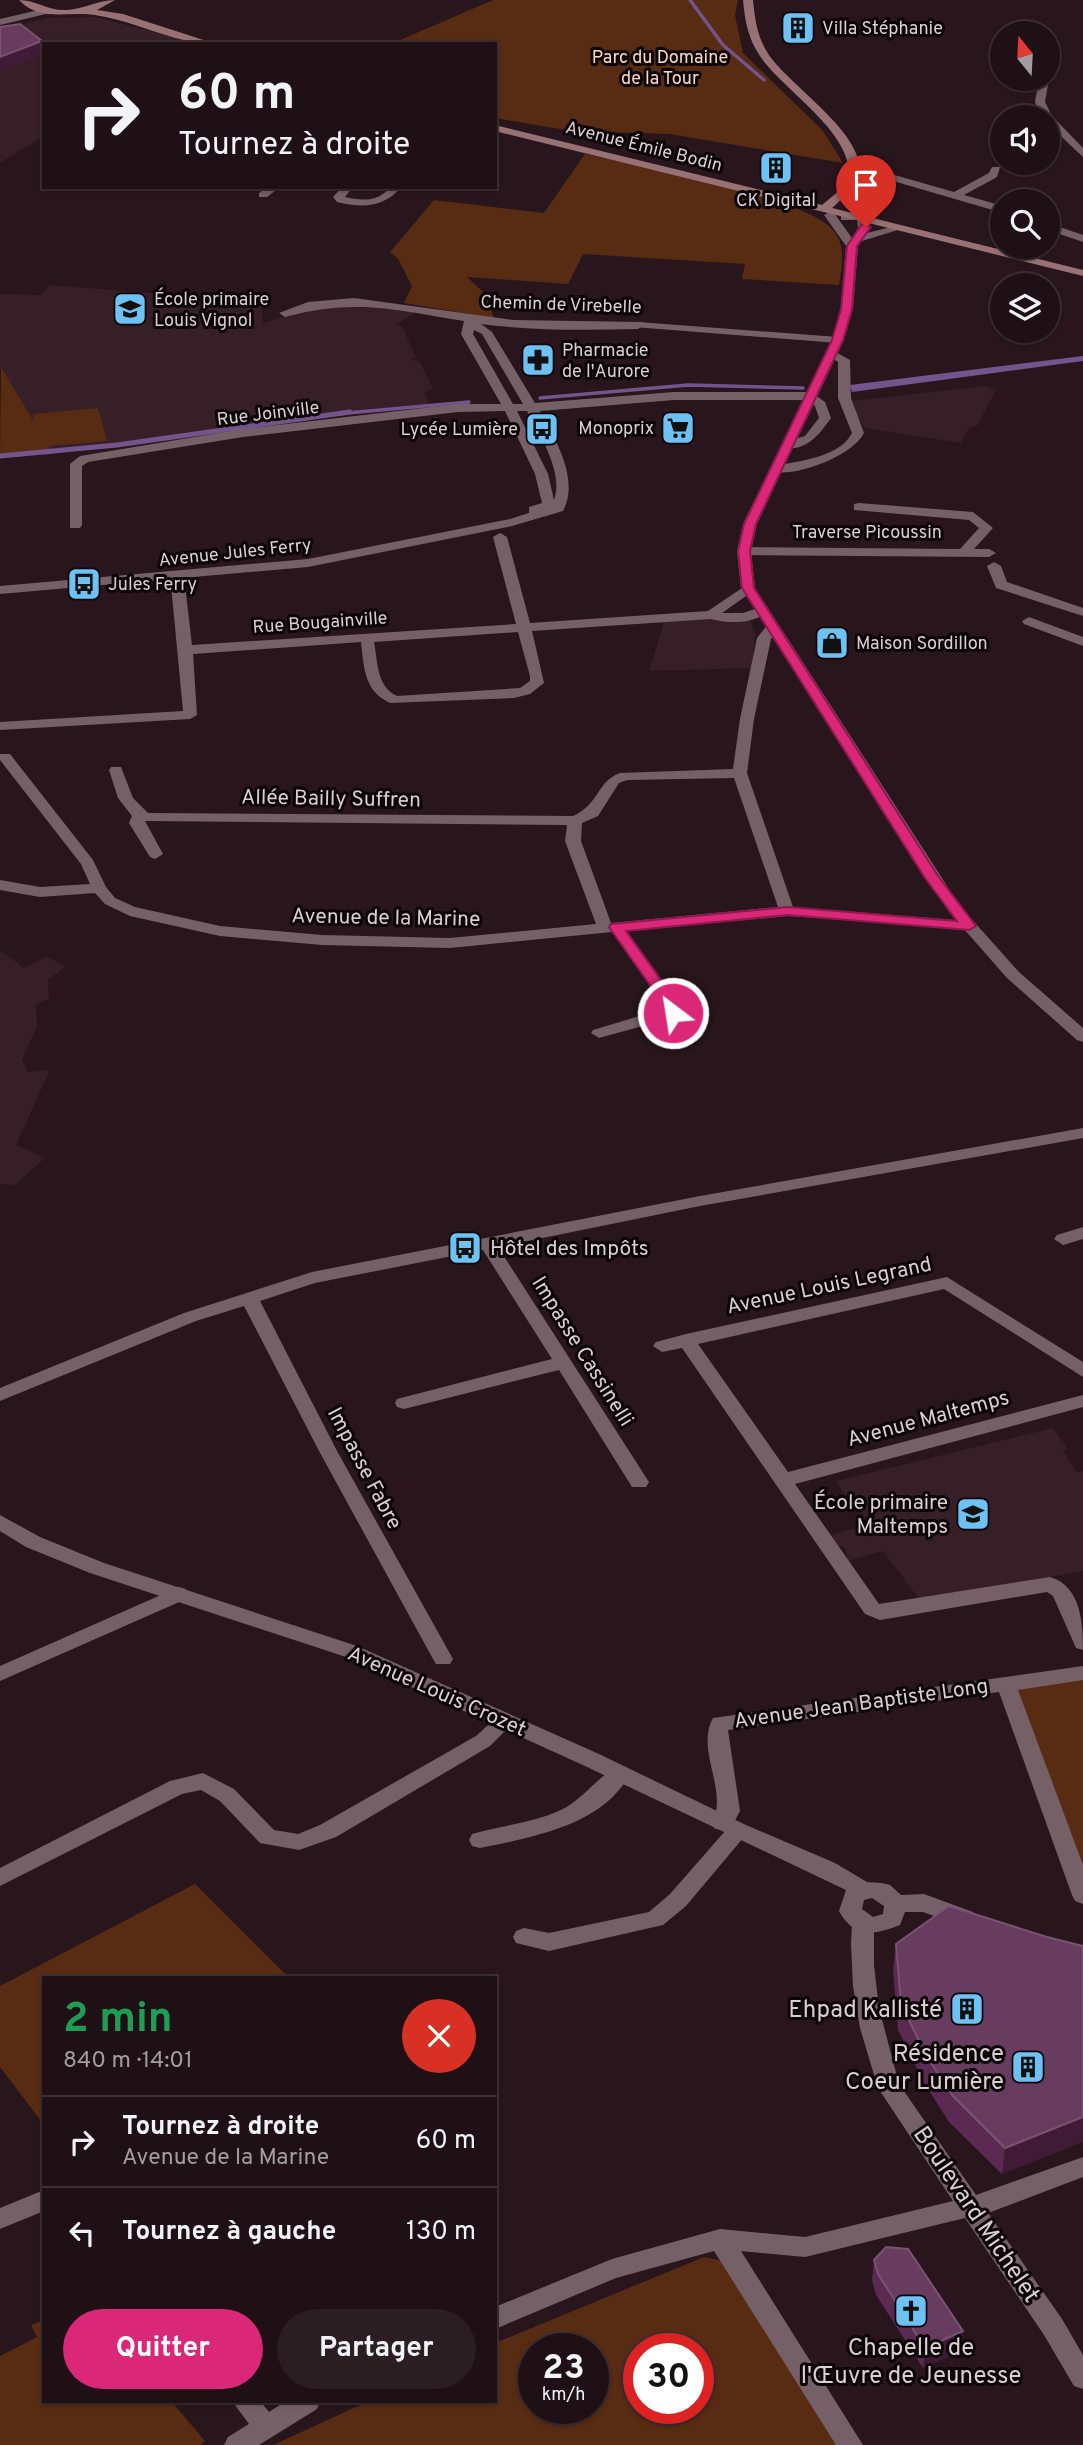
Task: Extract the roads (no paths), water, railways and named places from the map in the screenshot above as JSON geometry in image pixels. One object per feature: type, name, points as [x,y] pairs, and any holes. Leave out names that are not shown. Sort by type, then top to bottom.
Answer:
[{"type":"main road","points":[[748,0],[751,34],[763,58],[837,130],[851,152],[856,167],[851,184],[851,217]]},
{"type":"main road","points":[[24,1],[47,11],[81,11],[120,16],[192,37]]},
{"type":"main road","points":[[81,11],[109,1],[118,9],[206,42]]},
{"type":"main road","name":"Avenue Émile Bodin","points":[[497,128],[803,202],[828,211]]},
{"type":"main road","points":[[803,202],[827,196],[851,184]]},
{"type":"main road","points":[[828,211],[851,184]]},
{"type":"main road","name":"Avenue Émile Bodin","points":[[784,198],[828,211]]},
{"type":"main road","points":[[851,217],[895,229],[910,230]]},
{"type":"main road","points":[[851,217],[1083,273]]},
{"type":"street","points":[[0,20],[24,1]]},
{"type":"street","points":[[0,20],[47,11]]},
{"type":"street","points":[[1060,130],[1081,151]]},
{"type":"street","points":[[856,167],[990,206]]},
{"type":"street","points":[[955,196],[993,175]]},
{"type":"street","points":[[263,195],[272,189]]},
{"type":"street","points":[[346,189],[339,197],[341,200],[368,203],[381,201],[394,189]]},
{"type":"street","points":[[828,211],[851,217]]},
{"type":"street","points":[[851,217],[855,242]]},
{"type":"street","points":[[851,217],[855,242],[847,309],[832,354],[778,469],[755,511],[744,551],[748,588],[932,878],[969,926],[1013,975],[1083,1037]]},
{"type":"street","points":[[855,242],[895,229]]},
{"type":"street","points":[[1060,230],[1083,239]]},
{"type":"street","name":"Chemin de Virebelle","points":[[285,313],[315,304],[398,305],[471,321],[544,325],[675,326],[739,335],[838,340]]},
{"type":"street","name":"Avenue Jules Ferry","points":[[0,590],[308,563],[471,530],[550,512],[563,503],[563,473],[530,407],[486,332],[471,321],[467,334],[538,462],[551,499],[539,509],[471,530]]},
{"type":"street","points":[[778,469],[843,450],[853,444],[858,435],[858,426],[846,404],[844,360],[832,354]]},
{"type":"street","name":"Rue Joinville","points":[[75,526],[76,464],[84,459],[275,429],[458,408],[530,407],[674,396],[809,400]]},
{"type":"street","points":[[788,445],[809,439],[824,418],[821,405],[809,400]]},
{"type":"street","points":[[859,507],[972,516],[986,528],[965,551]]},
{"type":"street","points":[[367,638],[375,687],[379,693],[395,700],[514,694],[532,688],[537,676],[500,537]]},
{"type":"street","name":"Traverse Picoussin","points":[[744,551],[965,551],[992,559],[1001,585],[1083,612]]},
{"type":"street","points":[[0,726],[190,715],[178,585]]},
{"type":"street","points":[[715,613],[748,588]]},
{"type":"street","name":"Rue Bougainville","points":[[186,650],[525,628],[715,613],[747,608],[761,611]]},
{"type":"street","name":"Rue Bougainville","points":[[734,617],[761,611]]},
{"type":"street","name":"Rue Bougainville","points":[[715,613],[734,617],[757,628],[773,627]]},
{"type":"street","points":[[1029,621],[1083,642]]},
{"type":"street","points":[[773,627],[764,638],[747,719],[740,773],[781,899],[788,911]]},
{"type":"street","name":"Avenue de la Marine","points":[[5,757],[88,863],[99,888],[118,906],[180,924],[296,939],[450,943],[788,911],[969,926]]},
{"type":"street","points":[[116,771],[120,789],[140,816],[136,823],[155,854]]},
{"type":"street","points":[[599,1033],[673,1013],[674,1008],[610,928],[573,841],[575,821],[593,813],[614,780],[625,776],[740,773]]},
{"type":"street","name":"Allée Bailly Suffren","points":[[140,816],[575,821]]},
{"type":"street","points":[[0,885],[40,892],[99,888]]},
{"type":"street","points":[[0,1395],[140,1336],[312,1278],[814,1180],[1083,1133]]},
{"type":"street","points":[[1063,1239],[1083,1233]]},
{"type":"street","name":"Impasse Cassinelli","points":[[488,1244],[639,1482]]},
{"type":"street","name":"Avenue Louis Legrand","points":[[662,1346],[947,1283],[1083,1371]]},
{"type":"street","name":"Impasse Fabre","points":[[249,1298],[328,1451],[443,1659]]},
{"type":"street","points":[[686,1340],[872,1609],[880,1613],[1050,1584],[1061,1592],[1083,1643]]},
{"type":"street","points":[[404,1403],[562,1363]]},
{"type":"street","name":"Avenue Maltemps","points":[[784,1480],[1083,1401]]},
{"type":"street","name":"Avenue Louis Crozet","points":[[0,1522],[33,1542],[97,1568],[350,1651],[621,1774],[730,1827],[827,1869],[862,1890]]},
{"type":"street","points":[[0,1674],[179,1594]]},
{"type":"street","points":[[1006,1684],[1083,1674]]},
{"type":"street","name":"Avenue Jean Baptiste Long","points":[[730,1827],[717,1733],[720,1723],[1006,1684],[1083,1895]]},
{"type":"street","points":[[0,1878],[177,1787],[203,1781],[227,1795],[268,1837],[299,1842],[328,1831],[483,1741],[505,1721]]},
{"type":"street","points":[[480,1840],[543,1826],[567,1817],[594,1802],[621,1774]]},
{"type":"street","points":[[524,1937],[549,1942],[655,1919],[678,1900],[730,1827]]},
{"type":"street","points":[[896,1904],[892,1919],[874,1926],[863,1924],[850,1911],[854,1895],[862,1890],[882,1891],[896,1904],[924,1903],[984,1925]]},
{"type":"street","name":"Boulevard Michelet","points":[[863,1924],[863,1957],[874,2046],[886,2077],[971,2207],[1054,2327],[1075,2351],[1083,2378]]},
{"type":"street","points":[[497,2317],[611,2269],[720,2239],[806,2246],[971,2207],[1083,2167]]},
{"type":"street","points":[[0,2219],[42,2201]]},
{"type":"street","points":[[720,2239],[850,2445]]},
{"type":"street","points":[[246,2403],[265,2425]]},
{"type":"street","points":[[237,2445],[265,2425],[304,2403]]},
{"type":"waterway","points":[[690,0],[723,45],[764,80]]},
{"type":"waterway","points":[[540,398],[688,385],[803,388]]},
{"type":"waterway","points":[[336,414],[469,402]]},
{"type":"waterway","points":[[0,456],[117,445],[350,412]]},
{"type":"place","name":"Villa Stéphanie","points":[[798,28]]},
{"type":"place","name":"CK Digital","points":[[776,168]]},
{"type":"place","name":"École primaire Louis Vignol","points":[[130,309]]},
{"type":"place","name":"Pharmacie de l'Aurore","points":[[538,360]]},
{"type":"place","name":"Monoprix","points":[[678,428]]},
{"type":"place","name":"Lycée Lumière","points":[[542,429]]},
{"type":"place","name":"Jules Ferry","points":[[84,584]]},
{"type":"place","name":"Maison Sordillon","points":[[832,643]]},
{"type":"place","name":"Hôtel des Impôts","points":[[465,1248]]},
{"type":"place","name":"École primaire Maltemps","points":[[973,1514]]},
{"type":"place","name":"Ehpad Kallisté","points":[[967,2009]]},
{"type":"place","name":"Résidence Coeur Lumière","points":[[1028,2067]]},
{"type":"place","name":"Chapelle de l'Œuvre de Jeunesse","points":[[911,2311]]},
{"type":"park label","name":"Parc du Domaine de la Tour","points":[[660,67]]}]
